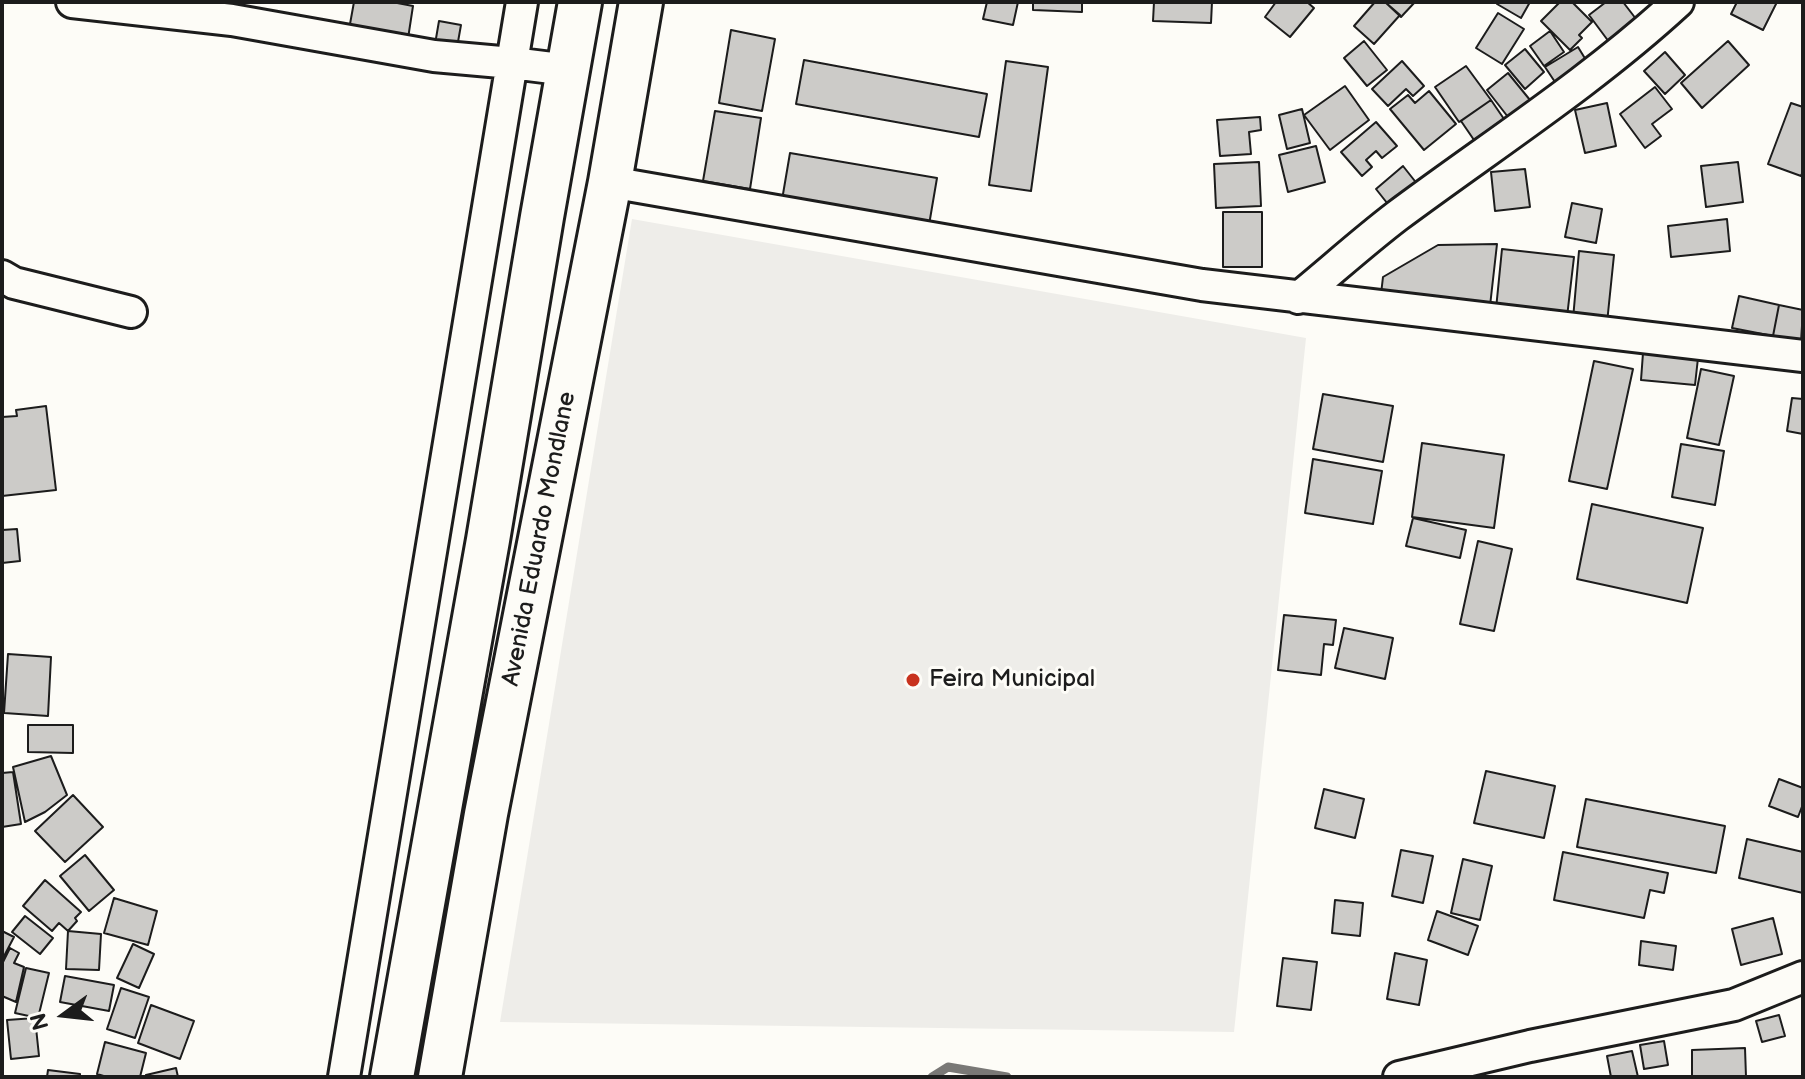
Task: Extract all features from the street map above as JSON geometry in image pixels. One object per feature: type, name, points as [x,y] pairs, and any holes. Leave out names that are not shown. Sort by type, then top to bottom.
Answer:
[{"type":"main road","name":"Avenida Eduardo Mondlane","points":[[392,1077],[483,571],[580,2]]},
{"type":"main road","name":"Avenida Eduardo Mondlane","points":[[440,1077],[486,814],[610,182],[641,2]]},
{"type":"main road","points":[[550,174],[610,182]]},
{"type":"street","points":[[72,2],[232,20],[434,56],[568,70]]},
{"type":"street","points":[[344,1077],[522,2]]},
{"type":"street","points":[[1298,298],[1395,218],[1614,56],[1678,2]]},
{"type":"street","points":[[610,182],[1187,283],[1803,356]]},
{"type":"street","points":[[2,276],[14,283],[131,312]]},
{"type":"street","points":[[1399,1077],[1530,1046],[1734,1005],[1803,977]]},
{"type":"shaded area","name":"Feira Municipal","points":[[632,219],[1306,338],[1234,1032],[500,1022]]},
{"type":"building","points":[[354,2],[392,2],[413,6],[407,45],[348,35]]},
{"type":"building","points":[[987,2],[1018,2],[1013,25],[983,19]]},
{"type":"building","points":[[1033,2],[1082,2],[1082,12],[1033,10]]},
{"type":"building","points":[[1154,2],[1212,2],[1211,23],[1153,21]]},
{"type":"building","points":[[1276,2],[1307,2],[1314,8],[1290,37],[1265,17]]},
{"type":"building","points":[[1375,2],[1385,2],[1400,15],[1374,44],[1354,26]]},
{"type":"building","points":[[1385,2],[1415,2],[1401,17]]},
{"type":"building","points":[[1530,2],[1521,18],[1497,4]]},
{"type":"building","points":[[1560,2],[1572,2],[1592,22],[1570,50],[1541,21]]},
{"type":"building","points":[[1606,2],[1623,2],[1643,28],[1615,50],[1589,15]]},
{"type":"building","points":[[1737,2],[1777,2],[1763,30],[1731,14]]},
{"type":"building","points":[[1498,13],[1524,29],[1502,64],[1476,48]]},
{"type":"building","points":[[439,21],[461,25],[456,53],[434,50]]},
{"type":"building","points":[[731,30],[775,39],[762,111],[719,103]]},
{"type":"building","points":[[1550,31],[1564,52],[1544,66],[1530,46]]},
{"type":"building","points":[[1364,41],[1387,70],[1367,86],[1344,58]]},
{"type":"building","points":[[1728,41],[1749,65],[1702,108],[1681,83]]},
{"type":"building","points":[[1578,47],[1589,65],[1557,85],[1545,67]]},
{"type":"building","points":[[1525,49],[1544,72],[1525,89],[1505,65]]},
{"type":"building","points":[[1665,52],[1685,75],[1665,94],[1644,71]]},
{"type":"building","points":[[804,60],[987,94],[979,137],[796,104]]},
{"type":"building","points":[[1006,61],[1048,67],[1031,191],[989,185]]},
{"type":"building","points":[[1402,61],[1424,86],[1413,96],[1406,89],[1388,106],[1372,89]]},
{"type":"building","points":[[1466,66],[1491,100],[1459,122],[1435,87]]},
{"type":"building","points":[[1508,73],[1530,100],[1508,117],[1487,90]]},
{"type":"building","points":[[1345,86],[1369,120],[1330,150],[1304,115]]},
{"type":"building","points":[[1655,87],[1672,109],[1652,124],[1661,136],[1645,148],[1620,114]]},
{"type":"building","points":[[1429,91],[1456,124],[1424,150],[1390,109],[1408,95],[1415,103]]},
{"type":"building","points":[[1491,100],[1504,119],[1474,140],[1461,121]]},
{"type":"building","points":[[1607,103],[1616,146],[1585,153],[1575,110]]},
{"type":"building","points":[[1791,103],[1803,107],[1801,176],[1768,164]]},
{"type":"building","points":[[1302,109],[1310,143],[1287,149],[1279,115]]},
{"type":"building","points":[[715,111],[761,118],[750,189],[703,181]]},
{"type":"building","points":[[1260,117],[1261,130],[1249,132],[1251,154],[1220,156],[1217,120]]},
{"type":"building","points":[[1376,122],[1397,146],[1382,158],[1376,151],[1366,160],[1372,167],[1362,176],[1341,152]]},
{"type":"building","points":[[1316,146],[1325,182],[1288,192],[1279,155]]},
{"type":"building","points":[[790,153],[937,178],[929,225],[782,200]]},
{"type":"building","points":[[1259,162],[1261,206],[1216,208],[1214,164]]},
{"type":"building","points":[[1738,162],[1743,202],[1706,207],[1701,166]]},
{"type":"building","points":[[1403,166],[1418,185],[1391,208],[1376,189]]},
{"type":"building","points":[[1525,169],[1530,207],[1495,211],[1491,172]]},
{"type":"building","points":[[1572,203],[1602,209],[1596,243],[1565,237]]},
{"type":"building","points":[[1223,212],[1262,212],[1262,267],[1223,267]]},
{"type":"building","points":[[1727,219],[1730,251],[1671,257],[1668,226]]},
{"type":"building","points":[[1497,244],[1490,306],[1381,294],[1383,277],[1438,245]]},
{"type":"building","points":[[1502,249],[1574,257],[1567,317],[1496,309]]},
{"type":"building","points":[[1579,251],[1614,255],[1607,323],[1573,319]]},
{"type":"building","points":[[1739,296],[1779,305],[1773,336],[1732,328]]},
{"type":"building","points":[[1779,305],[1803,310],[1801,342],[1773,336]]},
{"type":"building","points":[[1643,353],[1698,358],[1695,385],[1641,380]]},
{"type":"building","points":[[1594,361],[1633,369],[1607,489],[1569,481]]},
{"type":"building","points":[[1701,369],[1734,376],[1719,445],[1687,438]]},
{"type":"building","points":[[1323,394],[1393,406],[1383,462],[1313,449]]},
{"type":"building","points":[[1792,398],[1803,399],[1803,434],[1787,431]]},
{"type":"building","points":[[46,406],[56,490],[2,496],[2,417],[17,416],[16,410]]},
{"type":"building","points":[[1422,443],[1504,455],[1494,528],[1412,517]]},
{"type":"building","points":[[1681,444],[1724,451],[1715,505],[1672,497]]},
{"type":"building","points":[[1313,459],[1382,471],[1373,524],[1305,513]]},
{"type":"building","points":[[1592,504],[1703,528],[1687,603],[1577,579]]},
{"type":"building","points":[[1413,518],[1466,530],[1460,558],[1406,546]]},
{"type":"building","points":[[17,529],[20,561],[2,563],[2,530]]},
{"type":"building","points":[[1478,541],[1512,549],[1494,631],[1460,624]]},
{"type":"building","points":[[1284,615],[1336,620],[1333,645],[1324,644],[1321,675],[1278,670]]},
{"type":"building","points":[[1344,628],[1393,638],[1385,679],[1335,668]]},
{"type":"building","points":[[8,654],[51,657],[48,716],[4,713]]},
{"type":"building","points":[[28,725],[73,725],[73,753],[28,752]]},
{"type":"building","points":[[51,756],[67,795],[45,812],[25,822],[13,767]]},
{"type":"building","points":[[1486,771],[1555,786],[1544,838],[1474,823]]},
{"type":"building","points":[[13,772],[21,824],[2,827],[2,773]]},
{"type":"building","points":[[1779,779],[1803,788],[1803,804],[1798,817],[1769,806]]},
{"type":"building","points":[[1324,789],[1364,799],[1355,838],[1315,828]]},
{"type":"building","points":[[73,795],[103,827],[65,862],[35,831]]},
{"type":"building","points":[[1586,799],[1725,826],[1716,873],[1577,847]]},
{"type":"building","points":[[1747,839],[1803,852],[1803,893],[1739,878]]},
{"type":"building","points":[[1401,850],[1433,856],[1423,903],[1392,896]]},
{"type":"building","points":[[1563,852],[1668,873],[1664,893],[1650,890],[1644,918],[1554,900]]},
{"type":"building","points":[[85,855],[114,890],[89,911],[60,876]]},
{"type":"building","points":[[1463,859],[1492,866],[1480,920],[1451,913]]},
{"type":"building","points":[[45,880],[81,912],[68,931],[59,923],[52,931],[23,906]]},
{"type":"building","points":[[114,898],[157,911],[148,945],[104,933]]},
{"type":"building","points":[[1335,900],[1363,903],[1360,936],[1332,933]]},
{"type":"building","points":[[1437,911],[1478,926],[1468,955],[1428,940]]},
{"type":"building","points":[[25,916],[53,938],[40,954],[12,932]]},
{"type":"building","points":[[1773,918],[1782,954],[1741,965],[1732,929]]},
{"type":"building","points":[[2,931],[14,937],[2,960]]},
{"type":"building","points":[[68,931],[101,934],[99,970],[66,969]]},
{"type":"building","points":[[1641,941],[1676,946],[1673,970],[1639,965]]},
{"type":"building","points":[[133,944],[154,954],[139,988],[117,978]]},
{"type":"building","points":[[10,948],[19,953],[14,963],[24,967],[16,1002],[2,996],[2,964]]},
{"type":"building","points":[[1395,953],[1427,960],[1419,1005],[1387,999]]},
{"type":"building","points":[[1283,958],[1317,962],[1311,1010],[1277,1006]]},
{"type":"building","points":[[26,968],[49,973],[38,1018],[15,1013]]},
{"type":"building","points":[[65,976],[114,985],[109,1011],[60,1002]]},
{"type":"building","points":[[121,988],[149,997],[135,1038],[107,1029]]},
{"type":"building","points":[[151,1005],[194,1021],[180,1059],[138,1043]]},
{"type":"building","points":[[1779,1015],[1785,1036],[1762,1042],[1756,1021]]},
{"type":"building","points":[[35,1018],[39,1056],[11,1059],[7,1020]]},
{"type":"building","points":[[1664,1041],[1668,1065],[1644,1069],[1640,1045]]},
{"type":"building","points":[[105,1042],[146,1053],[140,1077],[97,1074]]},
{"type":"building","points":[[1745,1048],[1746,1077],[1692,1077],[1692,1050]]},
{"type":"building","points":[[1632,1051],[1638,1077],[1611,1077],[1607,1056]]},
{"type":"building","points":[[176,1068],[178,1077],[146,1075]]},
{"type":"building","points":[[48,1070],[80,1074],[80,1077],[47,1077]]},
{"type":"waterway","points":[[932,1077],[948,1067],[1007,1077]]},
{"type":"place","name":"Feira Municipal","points":[[913,680]]}]
